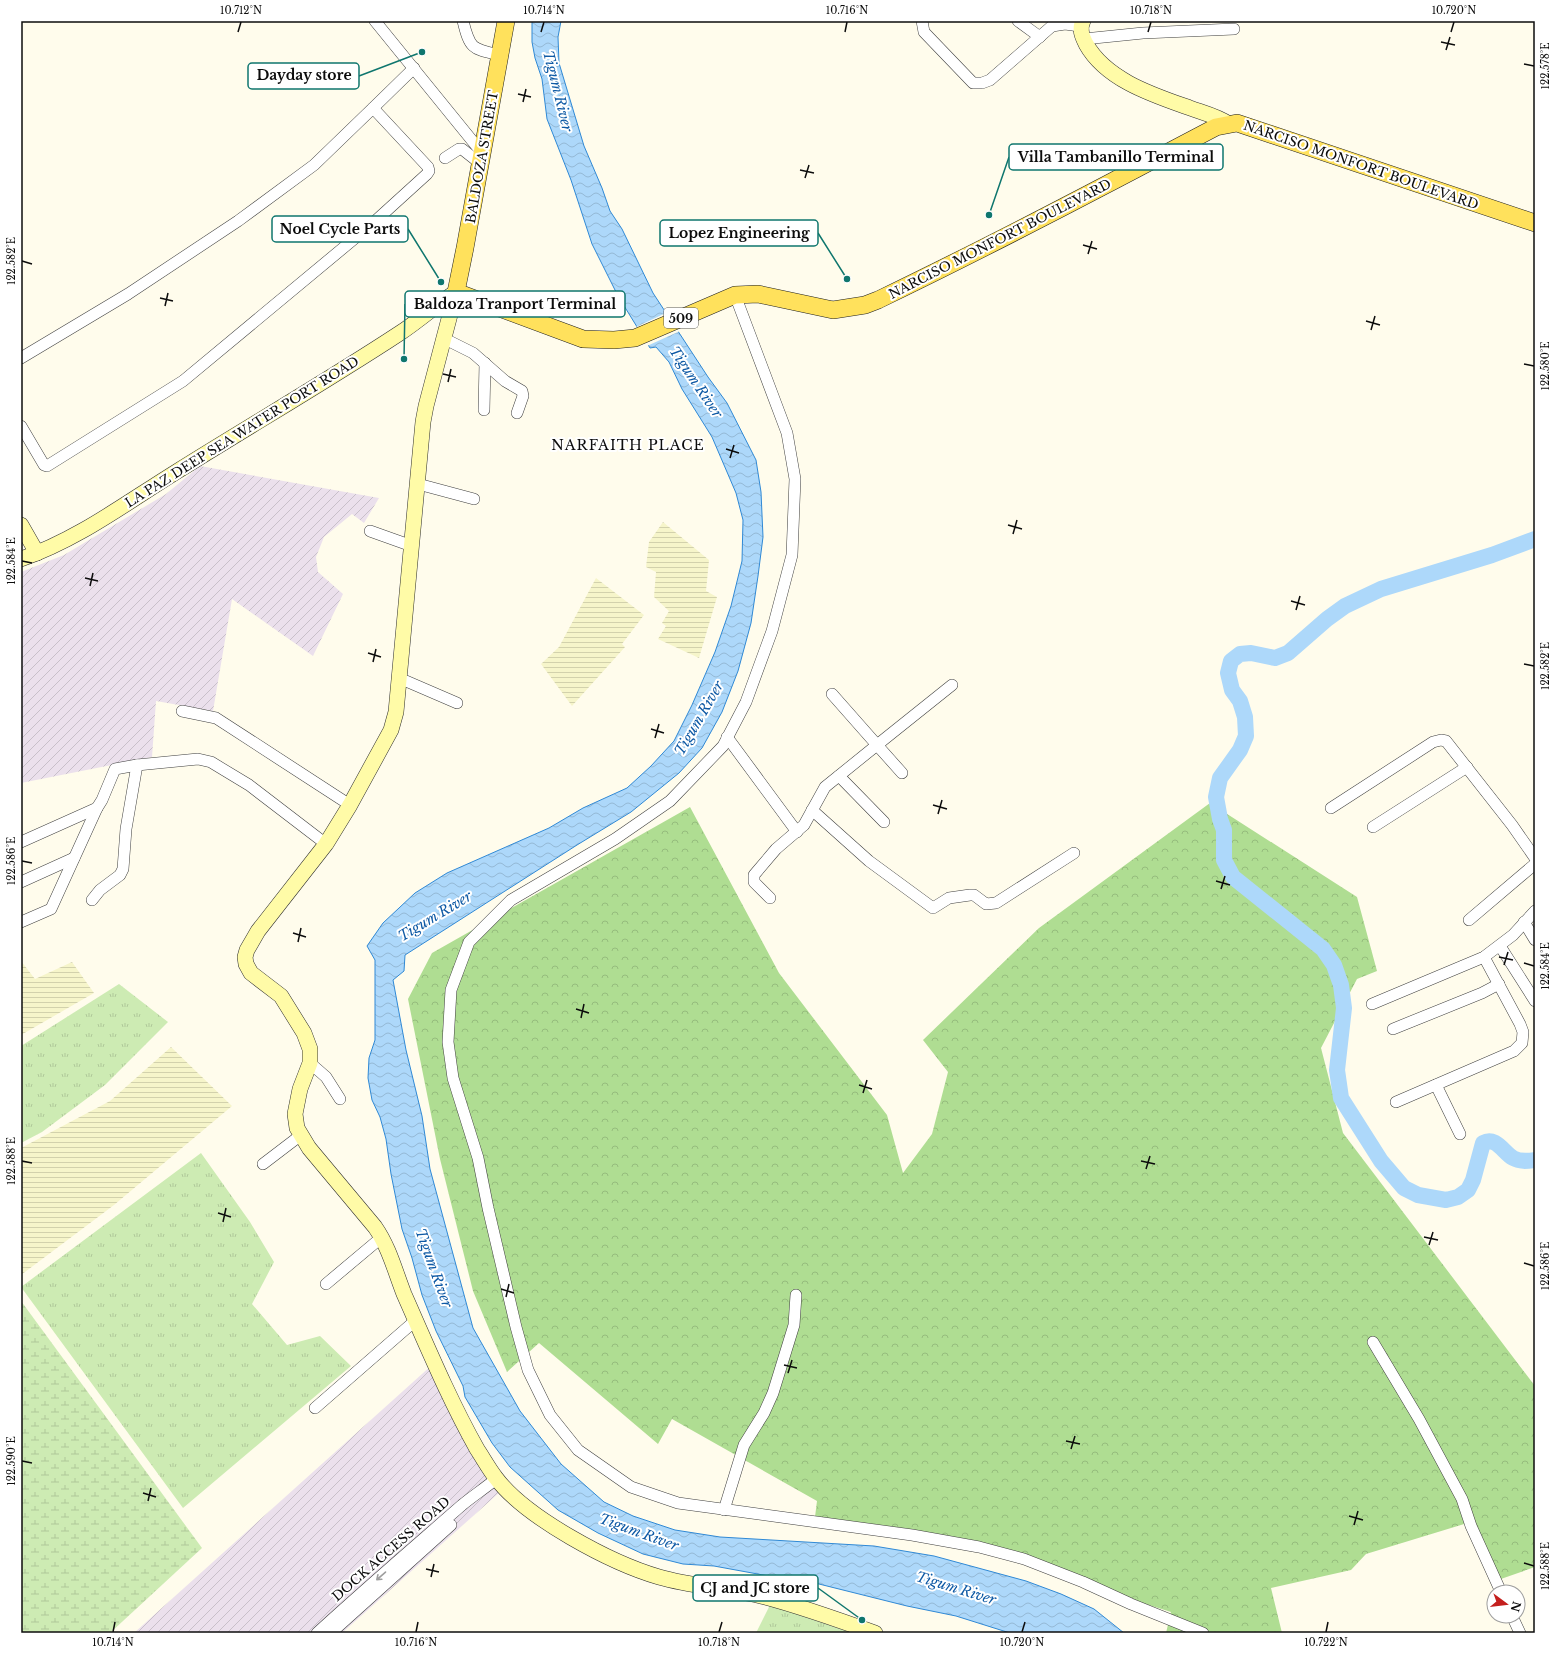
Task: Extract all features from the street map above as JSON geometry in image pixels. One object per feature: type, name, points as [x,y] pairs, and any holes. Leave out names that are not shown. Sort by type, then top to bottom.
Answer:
[{"type":"main road","name":"BALDOZA STREET","points":[[456,292],[482,159],[506,21]]},
{"type":"main road","name":"NARCISO MONFORT BOULEVARD","points":[[456,292],[584,340],[635,338],[731,296],[758,294],[833,310],[865,305],[969,256],[1026,225],[1216,128],[1237,123],[1535,223]]},
{"type":"street","points":[[375,21],[414,68],[482,159]]},
{"type":"street","points":[[463,21],[470,44],[478,50],[500,55]]},
{"type":"street","points":[[922,21],[924,32],[973,83],[982,83],[990,80],[1052,26],[1065,24],[1082,28],[1144,33],[1234,29]]},
{"type":"street","points":[[1018,21],[1040,37]]},
{"type":"street","points":[[1082,28],[1092,55],[1107,68],[1143,91],[1217,116],[1229,124]]},
{"type":"street","points":[[21,358],[128,294],[238,221],[314,165],[414,68]]},
{"type":"street","points":[[21,426],[44,465],[49,465],[183,381],[372,224],[429,171],[428,167],[373,108]]},
{"type":"street","points":[[445,158],[459,149],[462,149],[482,159]]},
{"type":"street","points":[[456,292],[426,406],[396,712],[391,730],[350,805],[326,844],[258,931],[246,950],[246,964],[251,973],[281,996],[304,1033],[310,1049],[310,1063],[300,1089],[295,1114],[297,1128],[309,1148],[375,1226],[382,1237],[416,1320],[450,1396],[477,1448],[491,1483],[550,1524],[588,1546],[632,1568],[660,1577],[763,1596],[875,1633]]},
{"type":"street","name":"LA PAZ DEEP SEA WATER PORT ROAD","points":[[21,559],[38,554],[88,528],[177,471],[343,370],[402,332],[456,292]]},
{"type":"street","points":[[731,296],[787,433],[795,479],[792,555],[772,631],[746,702],[723,746],[670,802],[615,839],[511,900],[469,942],[451,990],[448,1042],[453,1078],[478,1158],[488,1208],[516,1327],[528,1370],[550,1415],[578,1450],[631,1487],[678,1503],[979,1547],[1032,1562],[1203,1633]]},
{"type":"street","points":[[430,310],[446,332],[485,363],[504,381],[522,391],[523,396],[517,413]]},
{"type":"street","points":[[484,410],[485,363]]},
{"type":"street","points":[[418,484],[474,499]]},
{"type":"street","points":[[21,525],[38,554]]},
{"type":"street","points":[[370,531],[412,546]]},
{"type":"street","points":[[399,678],[457,703]]},
{"type":"street","points":[[770,898],[754,882],[754,875],[776,849],[797,832],[809,817],[824,787],[952,684]]},
{"type":"street","points":[[832,694],[902,772]]},
{"type":"street","points":[[182,711],[216,718],[350,805]]},
{"type":"street","points":[[727,737],[797,832]]},
{"type":"street","points":[[1331,808],[1433,742],[1441,740],[1446,741],[1512,825],[1535,858]]},
{"type":"street","points":[[21,922],[51,909],[115,769],[137,765],[198,759],[211,762],[249,785],[326,844]]},
{"type":"street","points":[[92,900],[100,890],[120,875],[123,869],[126,829],[137,765]]},
{"type":"street","points":[[1373,827],[1467,767]]},
{"type":"street","points":[[839,776],[884,822]]},
{"type":"street","points":[[22,839],[97,808]]},
{"type":"street","points":[[812,810],[869,861],[933,908],[949,898],[970,894],[974,895],[986,904],[996,903],[1074,853]]},
{"type":"street","points":[[21,882],[74,858]]},
{"type":"street","points":[[1469,920],[1535,864]]},
{"type":"street","points":[[1372,1004],[1484,957],[1513,935],[1535,911]]},
{"type":"street","points":[[1524,922],[1535,940]]},
{"type":"street","points":[[1500,946],[1535,1001]]},
{"type":"street","points":[[1396,1102],[1514,1051],[1522,1043],[1523,1032],[1520,1024],[1484,957]]},
{"type":"street","points":[[1393,1029],[1482,993],[1499,984]]},
{"type":"street","points":[[310,1063],[326,1076],[340,1099]]},
{"type":"street","points":[[1436,1085],[1460,1134]]},
{"type":"street","points":[[262,1164],[301,1136]]},
{"type":"street","points":[[326,1284],[382,1237]]},
{"type":"street","points":[[724,1510],[744,1445],[764,1413],[773,1393],[794,1325],[796,1295]]},
{"type":"street","points":[[315,1408],[416,1320]]},
{"type":"street","points":[[1373,1342],[1419,1419],[1462,1499],[1471,1526],[1497,1584]]},
{"type":"street","name":"DOCK ACCESS ROAD","points":[[318,1633],[368,1586],[467,1501],[491,1483]]},
{"type":"street","name":"DOCK ACCESS ROAD","points":[[331,1633],[471,1507],[491,1483]]},
{"type":"shaded area","points":[[200,466],[379,498],[364,523],[352,514],[324,537],[316,557],[318,572],[343,594],[313,656],[232,599],[213,711],[156,701],[152,757],[21,783],[21,572],[64,555],[166,494]]},
{"type":"shaded area","points":[[432,1365],[500,1492],[342,1633],[134,1633]]},
{"type":"green space","points":[[663,522],[709,560],[706,591],[717,597],[699,658],[658,639],[666,626],[662,623],[669,611],[654,597],[656,572],[646,567],[649,542]]},
{"type":"green space","points":[[596,578],[644,615],[622,644],[625,647],[572,706],[541,664],[559,647]]},
{"type":"green space","points":[[1210,803],[1357,897],[1377,971],[1357,979],[1321,1048],[1343,1133],[1535,1386],[1535,1567],[1498,1580],[1474,1521],[1366,1554],[1351,1570],[1271,1588],[1282,1633],[1166,1633],[1171,1612],[1133,1600],[1026,1555],[815,1517],[817,1501],[672,1419],[658,1444],[539,1343],[507,1372],[473,1291],[440,1159],[408,999],[432,953],[690,807],[779,973],[887,1115],[903,1173],[932,1134],[948,1072],[923,1040],[1039,928]]},
{"type":"green space","points":[[21,961],[35,979],[72,962],[94,993],[21,1035]]},
{"type":"green space","points":[[119,984],[168,1022],[105,1085],[42,1132],[21,1143],[21,1046]]},
{"type":"green space","points":[[171,1047],[232,1106],[114,1205],[21,1275],[21,1148],[110,1101]]},
{"type":"green space","points":[[201,1153],[250,1222],[274,1262],[252,1304],[287,1345],[320,1336],[351,1366],[183,1508],[21,1287]]},
{"type":"green space","points":[[21,1301],[202,1548],[110,1633],[21,1633]]},
{"type":"green space","points":[[770,1605],[852,1633],[756,1633]]},
{"type":"water","name":"Tigum River","points":[[532,21],[561,21],[558,37],[559,63],[584,146],[610,211],[622,229],[653,293],[708,377],[727,403],[756,460],[761,492],[763,537],[751,623],[738,671],[722,712],[702,748],[679,773],[631,812],[405,955],[404,971],[393,980],[406,1050],[422,1116],[430,1169],[473,1328],[520,1411],[561,1464],[604,1502],[633,1516],[675,1530],[720,1537],[874,1546],[934,1556],[1026,1581],[1061,1594],[1094,1609],[1124,1633],[1010,1633],[956,1616],[907,1606],[795,1578],[774,1577],[714,1566],[683,1564],[643,1554],[598,1533],[558,1510],[510,1467],[492,1443],[465,1397],[463,1386],[436,1331],[422,1295],[402,1229],[391,1174],[386,1139],[380,1117],[372,1100],[368,1078],[369,1058],[375,1040],[375,960],[367,946],[383,923],[415,893],[447,873],[549,828],[583,808],[627,788],[651,766],[674,741],[692,705],[715,652],[731,606],[742,561],[743,520],[736,493],[712,437],[682,389],[669,362],[656,347],[650,348],[618,296],[592,244],[571,180],[547,119],[542,79],[535,58],[532,42]]},
{"type":"pier","points":[[668,312],[680,331],[647,346],[636,327]]},
{"type":"waterway","points":[[1535,539],[1492,555],[1381,589],[1345,606],[1327,619],[1288,653],[1275,658],[1251,653],[1240,654],[1231,661],[1228,673],[1232,690],[1240,701],[1245,717],[1246,736],[1240,750],[1220,778],[1216,797],[1220,819],[1224,830],[1224,860],[1233,877],[1323,949],[1334,965],[1341,985],[1344,1008],[1337,1070],[1341,1098],[1381,1161],[1404,1188],[1418,1195],[1446,1200],[1458,1197],[1468,1190],[1473,1180],[1483,1143],[1488,1141],[1496,1143],[1513,1158],[1524,1161],[1535,1160]]},
{"type":"place","name":"Dayday store","points":[[422,52]]},
{"type":"place","name":"Villa Tambanillo Terminal","points":[[989,215]]},
{"type":"place","name":"Lopez Engineering","points":[[847,279]]},
{"type":"place","name":"Noel Cycle Parts","points":[[441,282]]},
{"type":"place","name":"Baldoza Tranport Terminal","points":[[404,359]]},
{"type":"place","name":"CJ and JC store","points":[[862,1620]]},
{"type":"district","name":"NARFAITH PLACE","points":[[628,445]]}]
